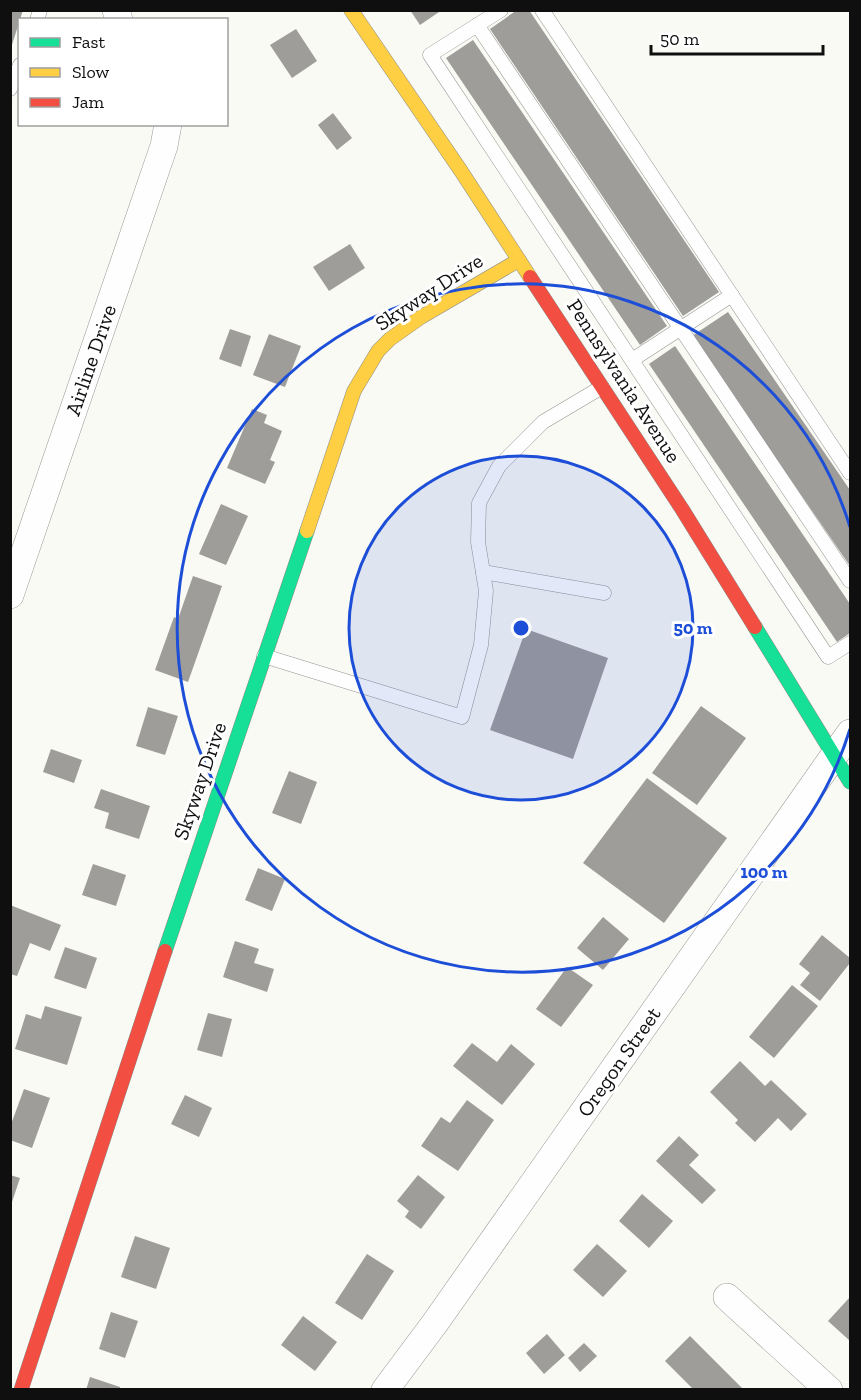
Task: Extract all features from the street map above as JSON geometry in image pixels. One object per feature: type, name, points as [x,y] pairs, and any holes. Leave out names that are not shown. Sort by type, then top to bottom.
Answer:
[{"type":"street","name":"Pennsylvania Avenue","points":[[351,10],[519,260],[682,509],[850,782]]},
{"type":"street","name":"Airline Drive","points":[[10,595],[164,146],[168,126]]},
{"type":"street","name":"Skyway Drive","points":[[21,1389],[146,1005],[354,391],[378,351],[390,339],[421,317],[519,260]]},
{"type":"street","name":"Oregon Street","points":[[385,1389],[435,1323],[850,733]]},
{"type":"street","points":[[727,1296],[829,1389]]},
{"type":"lane","points":[[501,10],[430,56],[828,657],[850,643]]},
{"type":"lane","points":[[542,10],[849,469]]},
{"type":"lane","points":[[477,25],[850,581]]},
{"type":"lane","points":[[10,89],[18,70]]},
{"type":"lane","points":[[632,360],[732,295]]},
{"type":"lane","points":[[264,656],[462,717],[481,645],[486,591],[478,542],[479,503],[499,466],[543,422],[602,387]]},
{"type":"lane","points":[[483,572],[604,593]]},
{"type":"building","points":[[10,10],[23,10],[20,18],[18,18],[18,26],[10,48]]},
{"type":"building","points":[[410,10],[442,10],[420,25]]},
{"type":"building","points":[[517,10],[529,10],[719,292],[683,316],[490,29]]},
{"type":"building","points":[[296,29],[317,61],[292,78],[270,45]]},
{"type":"building","points":[[473,40],[667,326],[640,345],[446,58]]},
{"type":"building","points":[[333,113],[352,138],[337,150],[318,125]]},
{"type":"building","points":[[350,244],[365,268],[329,291],[313,267]]},
{"type":"building","points":[[728,312],[850,490],[850,566],[692,336]]},
{"type":"building","points":[[230,329],[251,336],[241,367],[219,359]]},
{"type":"building","points":[[269,334],[301,346],[285,387],[253,375]]},
{"type":"building","points":[[675,346],[850,604],[850,633],[837,642],[649,364]]},
{"type":"building","points":[[252,409],[267,415],[264,423],[282,431],[270,460],[275,462],[265,484],[227,468]]},
{"type":"building","points":[[221,504],[248,516],[226,565],[199,554]]},
{"type":"building","points":[[193,576],[222,586],[188,682],[155,670],[174,617],[178,619]]},
{"type":"building","points":[[526,629],[608,658],[573,759],[490,730]]},
{"type":"building","points":[[701,706],[746,738],[697,805],[652,773]]},
{"type":"building","points":[[148,707],[178,716],[165,755],[136,746]]},
{"type":"building","points":[[51,749],[82,760],[74,783],[43,772]]},
{"type":"building","points":[[289,771],[317,782],[301,824],[272,813]]},
{"type":"building","points":[[647,778],[727,838],[664,923],[583,863]]},
{"type":"building","points":[[101,789],[150,806],[139,839],[105,828],[109,813],[94,808]]},
{"type":"building","points":[[93,864],[126,875],[116,906],[82,895]]},
{"type":"building","points":[[258,868],[285,879],[272,911],[245,900]]},
{"type":"building","points":[[10,905],[61,925],[50,951],[30,943],[17,976],[10,974]]},
{"type":"building","points":[[603,917],[629,939],[603,970],[577,948]]},
{"type":"building","points":[[822,935],[850,958],[850,963],[820,1001],[800,985],[810,973],[799,964]]},
{"type":"building","points":[[235,941],[259,949],[254,963],[274,969],[267,992],[223,977]]},
{"type":"building","points":[[65,947],[97,958],[86,989],[54,978]]},
{"type":"building","points":[[567,967],[593,985],[561,1027],[536,1009]]},
{"type":"building","points":[[792,985],[818,1006],[774,1058],[749,1037]]},
{"type":"building","points":[[45,1006],[82,1017],[67,1065],[15,1049],[26,1014],[41,1019]]},
{"type":"building","points":[[208,1013],[232,1019],[222,1057],[197,1050]]},
{"type":"building","points":[[472,1043],[497,1062],[511,1044],[535,1064],[502,1105],[453,1066]]},
{"type":"building","points":[[740,1061],[765,1086],[771,1080],[807,1114],[791,1131],[778,1118],[755,1142],[735,1123],[738,1120],[710,1092]]},
{"type":"building","points":[[24,1089],[50,1098],[32,1148],[10,1140],[10,1127]]},
{"type":"building","points":[[185,1095],[212,1108],[199,1137],[171,1124]]},
{"type":"building","points":[[467,1100],[494,1120],[458,1171],[421,1146],[441,1117],[450,1123]]},
{"type":"building","points":[[679,1136],[699,1155],[689,1165],[716,1190],[702,1204],[656,1161]]},
{"type":"building","points":[[10,1175],[20,1178],[11,1205],[10,1205]]},
{"type":"building","points":[[418,1175],[445,1197],[421,1229],[405,1217],[409,1211],[397,1201]]},
{"type":"building","points":[[642,1194],[673,1221],[649,1248],[619,1221]]},
{"type":"building","points":[[135,1236],[170,1248],[156,1289],[121,1277]]},
{"type":"building","points":[[597,1244],[627,1271],[603,1297],[573,1270]]},
{"type":"building","points":[[367,1254],[394,1271],[362,1320],[335,1303]]},
{"type":"building","points":[[850,1297],[850,1341],[828,1321]]},
{"type":"building","points":[[111,1312],[138,1321],[125,1358],[99,1349]]},
{"type":"building","points":[[303,1316],[337,1342],[315,1371],[281,1345]]},
{"type":"building","points":[[547,1334],[565,1355],[544,1374],[526,1353]]},
{"type":"building","points":[[690,1336],[744,1390],[694,1390],[665,1361]]},
{"type":"building","points":[[584,1343],[597,1356],[580,1372],[568,1358]]},
{"type":"building","points":[[90,1377],[120,1387],[120,1390],[86,1390]]},
{"type":"traffic: fast","points":[[165,951],[307,531]]},
{"type":"traffic: fast","points":[[755,627],[850,782]]},
{"type":"traffic: slow","points":[[351,10],[530,277]]},
{"type":"traffic: slow","points":[[307,531],[354,391],[378,351],[390,339],[421,317],[519,260]]},
{"type":"traffic: jam","points":[[530,277],[682,509],[755,627]]},
{"type":"traffic: jam","points":[[21,1390],[165,951]]}]
